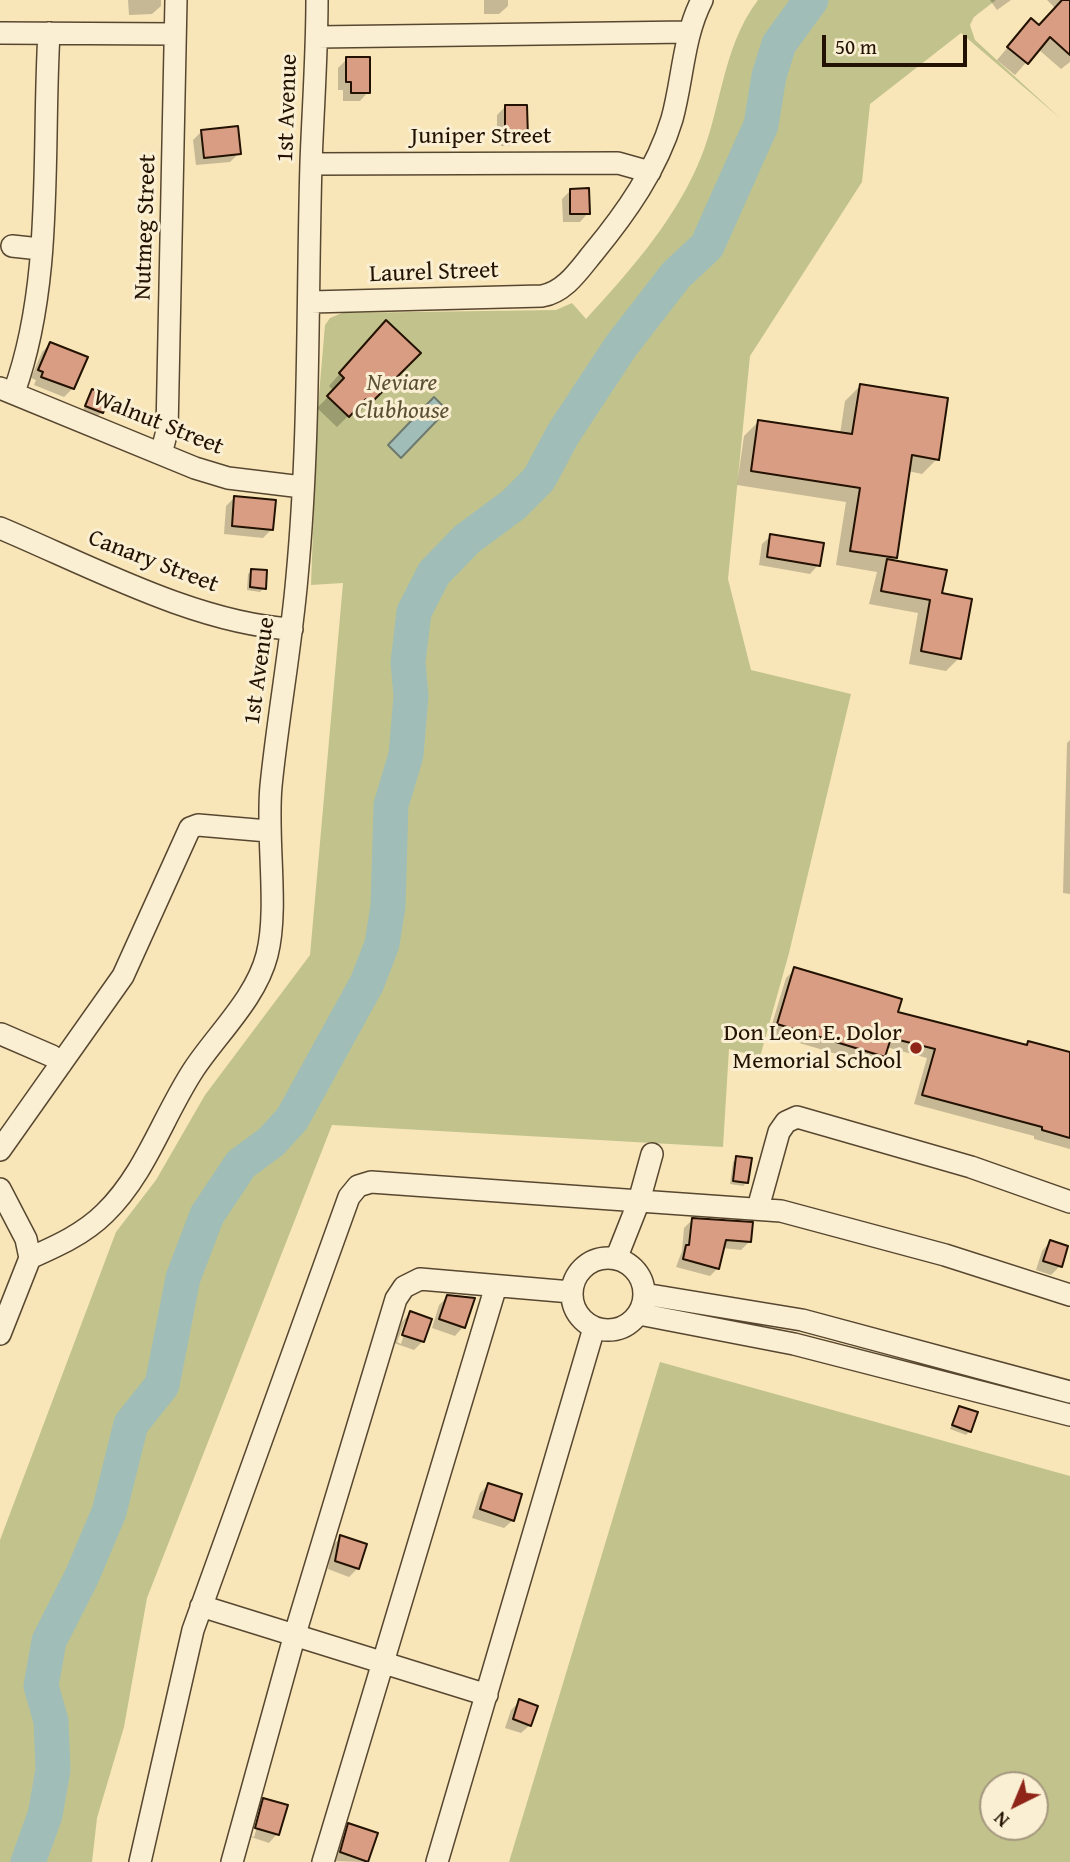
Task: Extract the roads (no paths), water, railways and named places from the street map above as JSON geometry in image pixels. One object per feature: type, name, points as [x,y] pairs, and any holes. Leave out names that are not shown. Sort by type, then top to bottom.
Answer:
[{"type":"street","name":"Nutmeg Street","points":[[161,454],[167,431],[176,118],[176,0]]},
{"type":"street","name":"1st Avenue","points":[[30,1258],[64,1244],[106,1212],[145,1160],[183,1087],[257,980],[270,939],[268,831],[292,629],[302,487],[311,302],[311,164],[317,0]]},
{"type":"street","points":[[650,172],[672,120],[688,32],[702,0]]},
{"type":"street","points":[[317,37],[688,32]]},
{"type":"street","points":[[0,33],[175,34]]},
{"type":"street","points":[[7,390],[25,362],[35,316],[48,33]]},
{"type":"street","name":"Juniper Street","points":[[311,164],[608,162],[634,166],[650,172]]},
{"type":"street","name":"Laurel Street","points":[[311,302],[541,296],[559,291],[622,218],[650,172]]},
{"type":"street","points":[[12,246],[40,249]]},
{"type":"street","name":"Walnut Street","points":[[7,390],[161,454],[228,478],[302,487]]},
{"type":"street","name":"Canary Street","points":[[0,528],[183,604],[226,619],[292,629]]},
{"type":"street","points":[[0,1150],[135,957],[190,828],[198,825],[268,831]]},
{"type":"street","points":[[1,1034],[52,1056],[61,1065]]},
{"type":"street","points":[[758,1208],[779,1132],[786,1122],[797,1117],[971,1167],[1070,1202]]},
{"type":"street","points":[[616,1259],[639,1201],[652,1154]]},
{"type":"street","points":[[140,1862],[201,1606],[352,1191],[371,1182],[758,1208],[813,1217],[1070,1294]]},
{"type":"street","points":[[0,1189],[26,1239],[30,1258],[0,1334]]},
{"type":"street","points":[[616,1259],[633,1268],[643,1285],[642,1304],[632,1322],[614,1330],[594,1328],[575,1310],[571,1292],[578,1272],[586,1265],[595,1260],[616,1259]]},
{"type":"street","points":[[232,1862],[295,1634],[396,1299],[404,1287],[419,1279],[571,1292]]},
{"type":"street","points":[[323,1862],[496,1286]]},
{"type":"street","points":[[642,1304],[802,1320],[1070,1392]]},
{"type":"street","points":[[642,1304],[1070,1415]]},
{"type":"street","points":[[437,1862],[594,1328]]},
{"type":"street","points":[[201,1606],[487,1695]]},
{"type":"water","points":[[434,397],[447,410],[401,458],[388,445]]},
{"type":"waterway","points":[[28,1862],[45,1815],[53,1770],[51,1721],[41,1686],[49,1641],[82,1576],[109,1512],[131,1424],[162,1385],[183,1278],[207,1215],[241,1164],[271,1142],[292,1119],[367,983],[382,944],[388,906],[391,805],[406,755],[411,696],[408,662],[414,612],[434,573],[467,539],[513,505],[539,479],[563,434],[621,346],[676,275],[707,246],[761,125],[769,76],[779,44],[811,0]]},
{"type":"place","name":"Don Leon E. Dolor Memorial School","points":[[916,1048]]},
{"type":"park label","name":"Neviare Clubhouse","points":[[402,398]]}]
